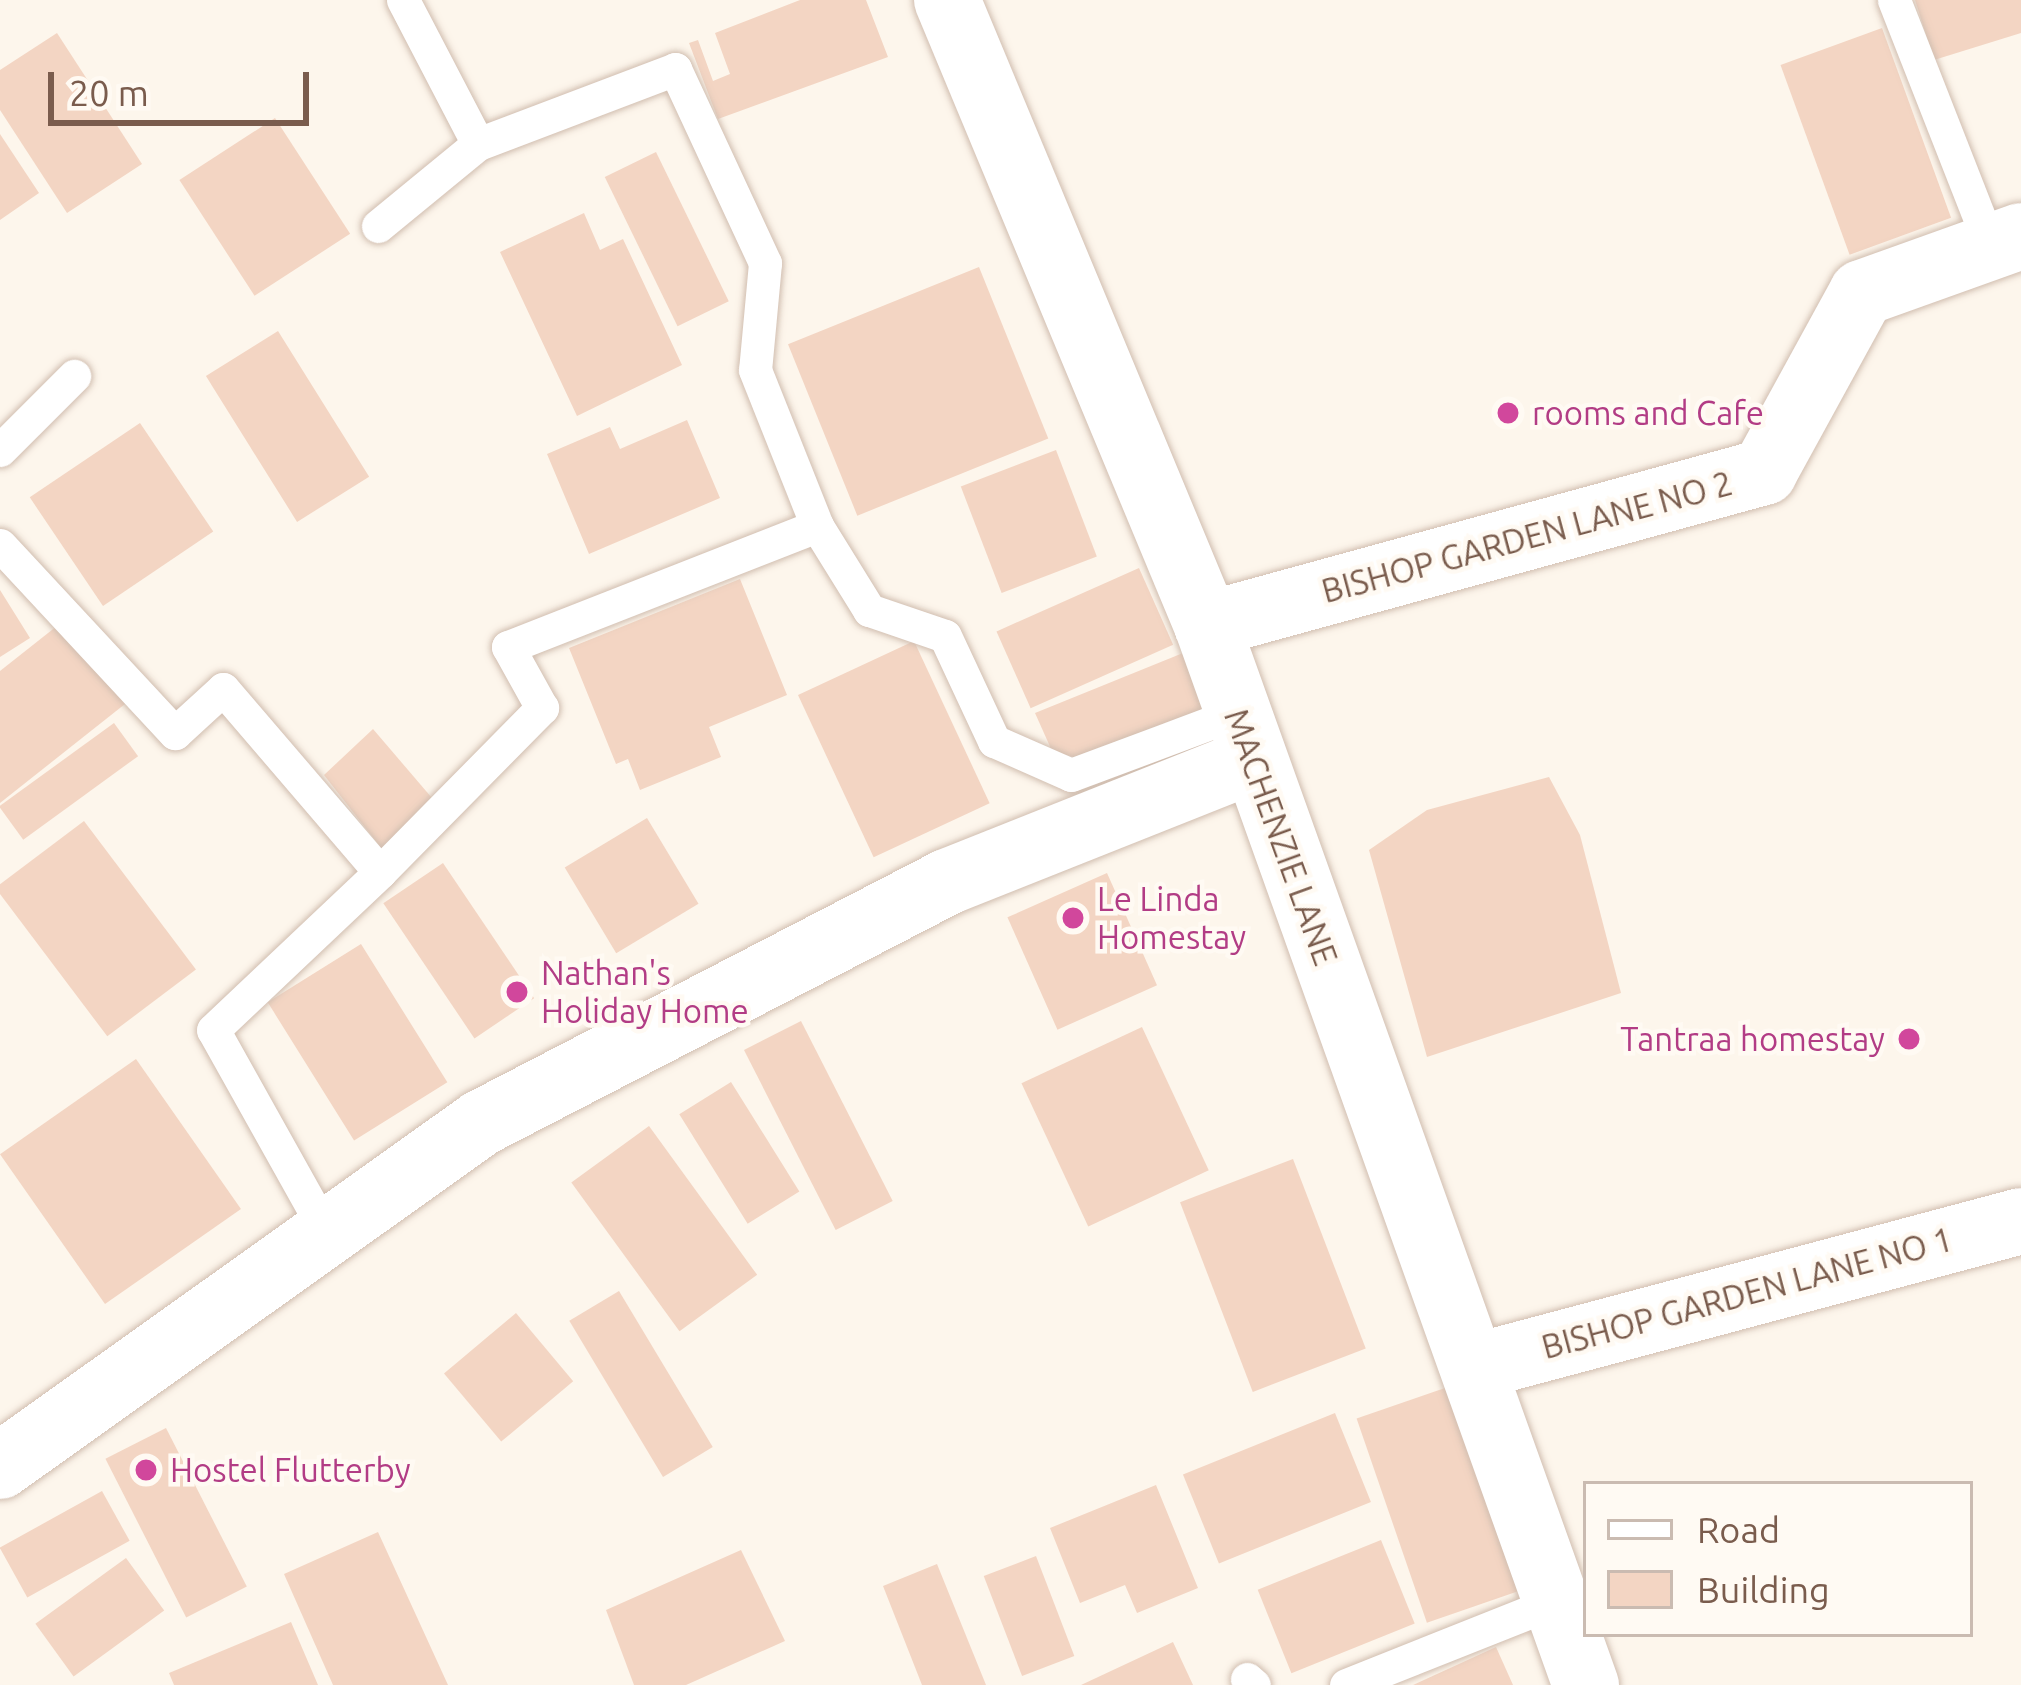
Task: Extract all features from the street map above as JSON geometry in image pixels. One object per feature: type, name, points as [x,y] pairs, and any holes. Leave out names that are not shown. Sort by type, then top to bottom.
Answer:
[{"type":"street","name":"MACHENZIE LANE","points":[[947,0],[1207,625],[1586,1685]]},
{"type":"street","name":"BISHOP GARDEN LANE NO 2","points":[[1207,625],[1764,472],[1862,293],[2006,242]]},
{"type":"street","points":[[0,1466],[482,1123],[947,882],[1245,737]]},
{"type":"street","name":"BISHOP GARDEN LANE NO 1","points":[[1474,1367],[2021,1221]]},
{"type":"lane","points":[[403,0],[478,144]]},
{"type":"lane","points":[[1894,0],[2006,242]]},
{"type":"lane","points":[[378,226],[478,144],[676,69],[765,263],[755,370],[817,526],[869,610],[945,636],[994,741],[1071,776],[1245,737]]},
{"type":"lane","points":[[0,450],[74,376]]},
{"type":"lane","points":[[325,1231],[213,1030],[380,872],[542,708],[508,646],[817,526]]},
{"type":"lane","points":[[0,544],[175,733],[223,689],[380,872]]},
{"type":"lane","points":[[1346,1685],[1557,1601]]},
{"type":"building","points":[[800,0],[866,0],[888,57],[718,119],[689,43],[698,40],[713,81],[730,74],[715,33]]},
{"type":"building","points":[[1915,0],[2021,0],[2021,33],[1934,60]]},
{"type":"building","points":[[1882,28],[1951,218],[1850,255],[1781,65]]},
{"type":"building","points":[[57,33],[142,164],[67,213],[0,110],[0,70]]},
{"type":"building","points":[[275,118],[350,234],[255,296],[179,180]]},
{"type":"building","points":[[0,134],[39,193],[0,220]]},
{"type":"building","points":[[656,152],[729,301],[678,326],[605,177]]},
{"type":"building","points":[[584,213],[600,250],[623,239],[682,365],[577,416],[500,252]]},
{"type":"building","points":[[979,267],[1048,439],[857,516],[788,344]]},
{"type":"building","points":[[278,331],[369,477],[297,522],[206,376]]},
{"type":"building","points":[[687,420],[720,498],[589,554],[547,454],[610,427],[620,449]]},
{"type":"building","points":[[140,423],[213,532],[103,606],[30,497]]},
{"type":"building","points":[[1056,450],[1097,556],[1002,593],[961,487]]},
{"type":"building","points":[[1139,568],[1173,645],[1031,708],[996,631]]},
{"type":"building","points":[[740,579],[787,695],[709,727],[721,757],[640,790],[628,759],[616,764],[569,648]]},
{"type":"building","points":[[0,590],[30,638],[0,657]]},
{"type":"building","points":[[62,622],[125,704],[0,803],[0,671]]},
{"type":"building","points":[[914,641],[990,803],[874,857],[798,695]]},
{"type":"building","points":[[1183,653],[1207,717],[1092,762],[1052,751],[1035,713]]},
{"type":"building","points":[[114,723],[138,756],[23,840],[0,806]]},
{"type":"building","points":[[373,729],[432,798],[382,849],[324,775]]},
{"type":"building","points":[[1549,777],[1580,835],[1621,993],[1427,1057],[1369,850],[1427,810]]},
{"type":"building","points":[[647,818],[699,904],[616,953],[565,867]]},
{"type":"building","points":[[84,821],[196,970],[107,1036],[0,894],[0,884]]},
{"type":"building","points":[[443,863],[534,998],[474,1038],[383,903]]},
{"type":"building","points":[[1107,873],[1157,985],[1057,1030],[1007,917]]},
{"type":"building","points":[[361,944],[447,1082],[354,1141],[268,1002]]},
{"type":"building","points":[[801,1021],[893,1201],[836,1230],[744,1050]]},
{"type":"building","points":[[1142,1027],[1209,1170],[1088,1226],[1021,1083]]},
{"type":"building","points":[[136,1059],[241,1209],[105,1304],[0,1154]]},
{"type":"building","points":[[731,1082],[799,1191],[748,1224],[679,1114]]},
{"type":"building","points":[[649,1126],[757,1275],[679,1331],[571,1182]]},
{"type":"building","points":[[1293,1159],[1366,1349],[1253,1392],[1180,1202]]},
{"type":"building","points":[[619,1291],[713,1447],[663,1477],[569,1321]]},
{"type":"building","points":[[516,1313],[573,1381],[501,1442],[444,1373]]},
{"type":"building","points":[[1471,1379],[1541,1583],[1427,1623],[1357,1418]]},
{"type":"building","points":[[1335,1413],[1371,1502],[1219,1563],[1183,1474]]},
{"type":"building","points":[[166,1428],[247,1587],[186,1617],[105,1459]]},
{"type":"building","points":[[1156,1485],[1198,1588],[1137,1613],[1125,1585],[1080,1603],[1050,1528]]},
{"type":"building","points":[[102,1491],[130,1541],[27,1598],[0,1548]]},
{"type":"building","points":[[378,1532],[448,1685],[333,1685],[284,1574]]},
{"type":"building","points":[[1381,1540],[1415,1623],[1291,1673],[1258,1590]]},
{"type":"building","points":[[741,1550],[785,1641],[686,1685],[634,1685],[606,1610]]},
{"type":"building","points":[[1036,1556],[1074,1656],[1022,1676],[984,1576]]},
{"type":"building","points":[[126,1558],[164,1611],[74,1676],[35,1624]]},
{"type":"building","points":[[937,1564],[986,1685],[922,1685],[883,1586]]},
{"type":"building","points":[[291,1622],[318,1685],[174,1685],[169,1673]]},
{"type":"building","points":[[1173,1642],[1193,1685],[1081,1685]]},
{"type":"building","points":[[1496,1647],[1513,1685],[1413,1685]]},
{"type":"place","name":"rooms and Cafe","points":[[1508,413]]},
{"type":"place","name":"Le Linda Homestay","points":[[1073,918]]},
{"type":"place","name":"Nathan's Holiday Home","points":[[517,992]]},
{"type":"place","name":"Tantraa homestay","points":[[1909,1039]]},
{"type":"place","name":"Hostel Flutterby","points":[[146,1470]]}]
